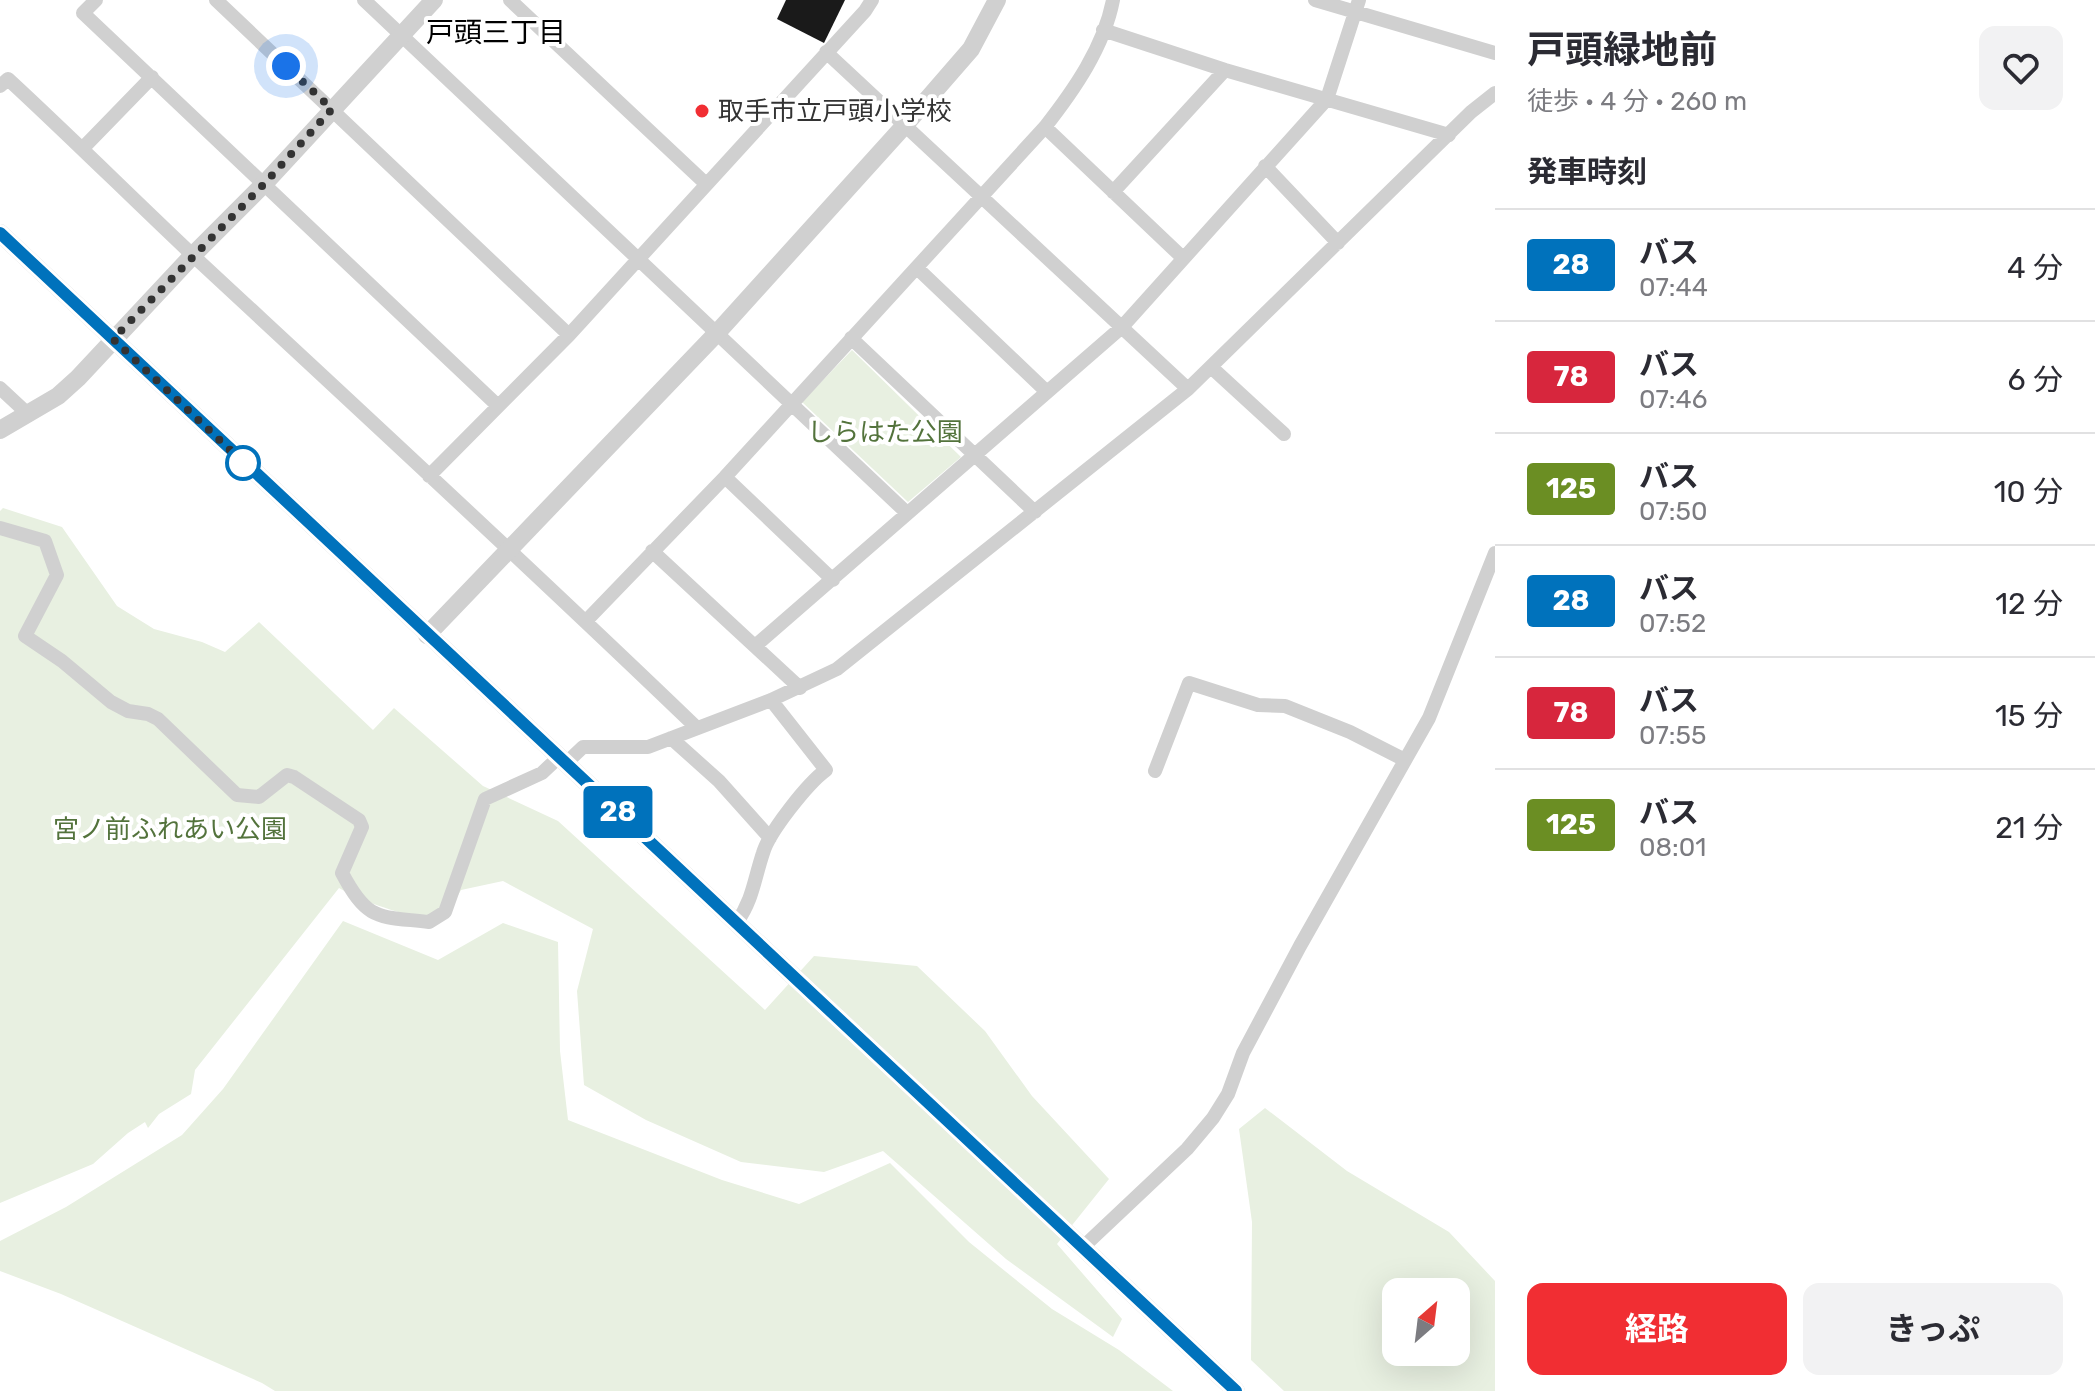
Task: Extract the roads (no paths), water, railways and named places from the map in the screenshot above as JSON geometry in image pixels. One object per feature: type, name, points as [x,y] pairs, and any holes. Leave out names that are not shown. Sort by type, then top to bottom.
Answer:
[{"type":"street","points":[[96,0],[83,13],[497,405]]},
{"type":"street","points":[[216,0],[569,335]]},
{"type":"street","points":[[364,0],[907,513]]},
{"type":"street","points":[[0,430],[58,396],[265,183],[434,0]]},
{"type":"street","points":[[510,0],[705,183]]},
{"type":"street","points":[[429,476],[569,335],[872,0]]},
{"type":"street","points":[[427,635],[716,334],[905,125],[971,49],[997,0]]},
{"type":"street","points":[[586,621],[725,477],[1045,127],[1072,93],[1103,30],[1113,0]]},
{"type":"street","points":[[1315,0],[1357,6],[1495,53]]},
{"type":"street","points":[[755,646],[1122,327],[1327,99],[1357,6]]},
{"type":"street","points":[[1103,30],[1225,70],[1449,135]]},
{"type":"street","points":[[826,52],[1188,389]]},
{"type":"street","points":[[1113,192],[1225,70]]},
{"type":"street","points":[[83,148],[152,77]]},
{"type":"street","points":[[0,86],[8,79],[83,148],[697,728]]},
{"type":"street","points":[[0,528],[45,541],[55,564],[57,575],[25,636],[62,661],[111,702],[128,711],[158,719],[237,795],[259,797],[287,775],[304,781],[359,820],[362,827],[342,873],[362,906],[378,915],[429,922],[445,912],[485,799],[542,773],[583,747],[648,747],[771,700],[837,669],[1188,389],[1471,112],[1495,93]]},
{"type":"street","points":[[1045,127],[1183,258]]},
{"type":"street","points":[[1265,166],[1338,243]]},
{"type":"street","points":[[0,233],[1236,1391]]},
{"type":"street","points":[[917,268],[1047,392]]},
{"type":"street","points":[[851,338],[1035,512]]},
{"type":"street","points":[[1211,367],[1284,434]]},
{"type":"street","points":[[0,388],[29,415]]},
{"type":"street","points":[[725,477],[833,580]]},
{"type":"street","points":[[652,551],[800,688]]},
{"type":"street","points":[[1082,1248],[1113,1215],[1169,1167],[1213,1118],[1228,1094],[1243,1053],[1300,946],[1429,718],[1495,553]]},
{"type":"street","points":[[1155,771],[1189,683],[1258,705],[1285,706],[1350,732],[1405,760]]},
{"type":"street","points":[[737,922],[753,895],[763,850],[770,838],[812,780],[826,770],[771,700]]},
{"type":"street","points":[[671,738],[719,781],[770,838]]},
{"type":"place","name":"取手市立戸頭小学校","points":[[702,111]]},
{"type":"district","name":"戸頭三丁目","points":[[496,32]]},
{"type":"park label","name":"しらはた公園","points":[[885,432]]},
{"type":"park label","name":"宮ノ前ふれあい公園","points":[[170,829]]}]
